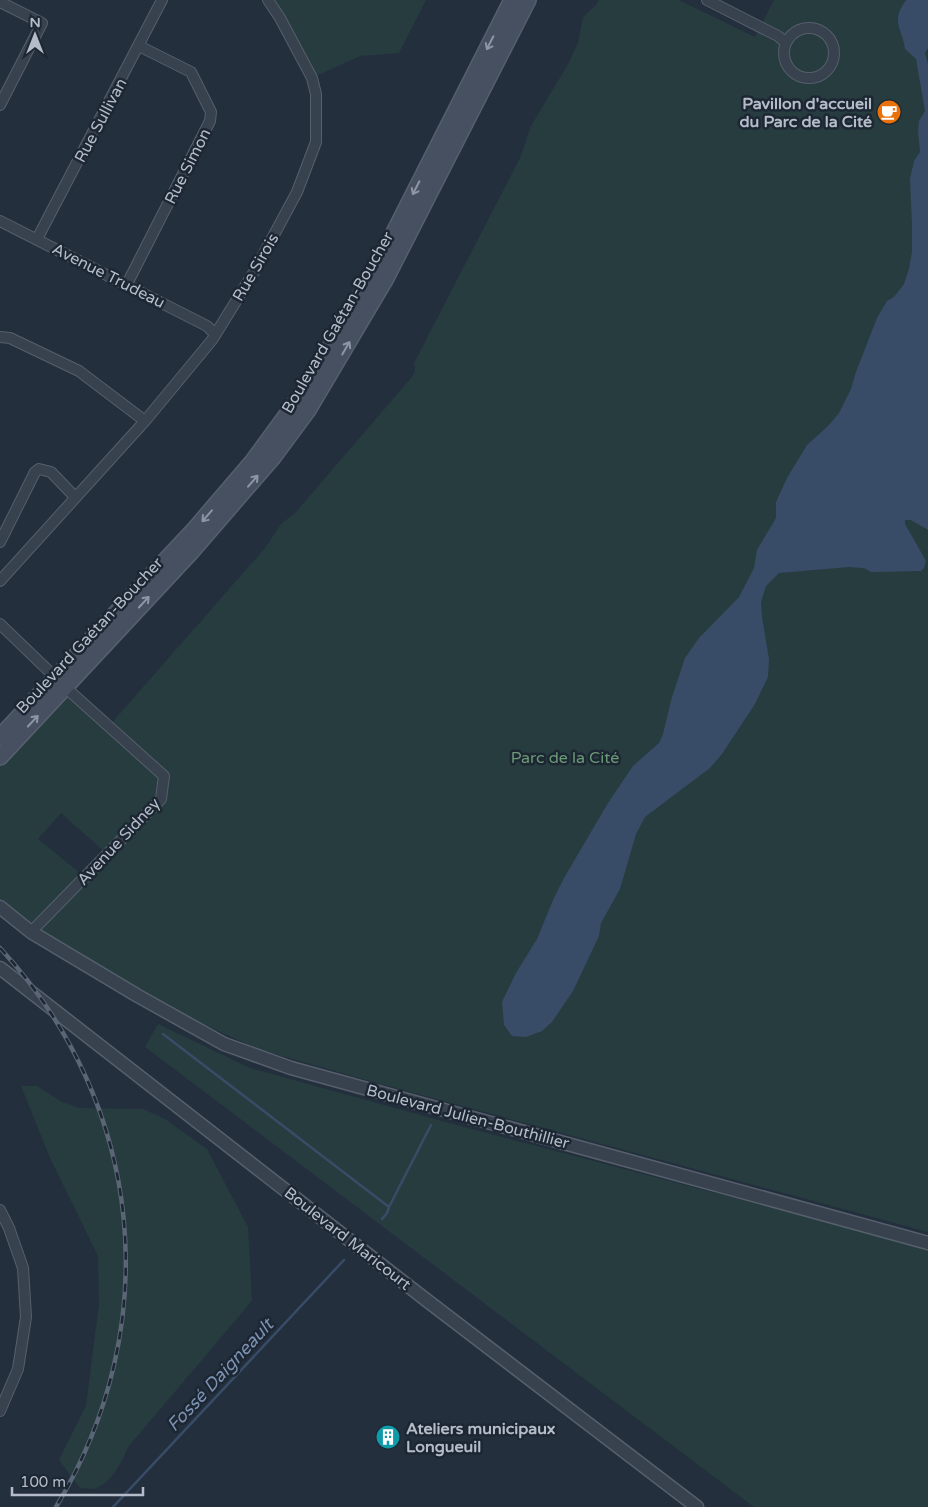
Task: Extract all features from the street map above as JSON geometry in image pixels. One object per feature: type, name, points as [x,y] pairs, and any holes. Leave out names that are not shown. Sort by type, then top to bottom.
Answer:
[{"type":"main road","name":"Boulevard Gaétan-Boucher","points":[[0,757],[60,682],[258,455],[302,394],[371,278],[512,0]]},
{"type":"main road","name":"Boulevard Gaétan-Boucher","points":[[0,736],[60,682],[191,552],[274,456],[314,402],[389,272],[528,0]]},
{"type":"street","name":"Rue Sullivan","points":[[37,239],[162,0]]},
{"type":"street","name":"Rue Sirois","points":[[0,581],[145,421],[212,340],[254,272],[297,192],[316,142],[316,94],[312,78],[280,18],[268,0]]},
{"type":"street","points":[[707,0],[778,36],[786,43]]},
{"type":"street","points":[[0,2],[42,23],[0,105]]},
{"type":"street","points":[[804,28],[822,31],[831,40],[834,47],[832,62],[823,73],[816,76],[801,76],[788,66],[784,51],[786,43],[796,32],[804,28]]},
{"type":"street","name":"Rue Simon","points":[[127,284],[210,120],[211,112],[191,72],[139,46]]},
{"type":"street","name":"Avenue Trudeau","points":[[0,221],[208,326],[215,334]]},
{"type":"street","points":[[0,337],[10,338],[79,371],[145,421]]},
{"type":"street","points":[[0,542],[35,472],[39,470],[51,472],[75,498]]},
{"type":"street","name":"Avenue Sidney","points":[[0,624],[60,682],[164,776],[161,799],[31,932]]},
{"type":"street","name":"Boulevard Julien-Bouthillier","points":[[0,908],[31,932],[138,996],[224,1044],[291,1068],[928,1243]]},
{"type":"street","name":"Boulevard Maricourt","points":[[0,968],[697,1507]]},
{"type":"street","points":[[0,1210],[9,1228],[23,1268],[26,1317],[18,1369],[0,1411]]},
{"type":"green space","points":[[268,0],[426,0],[399,53],[360,56],[312,78]]},
{"type":"green space","name":"Parc de la Cité","points":[[599,0],[679,0],[755,37],[774,0],[928,0],[928,1232],[258,1049],[185,1016],[35,930],[107,854],[61,813],[38,839],[85,877],[31,932],[0,907],[0,766],[65,687],[109,726],[265,548],[281,524],[296,512],[411,378],[415,371],[414,363],[520,158],[531,126],[567,66],[578,43],[583,17]]},
{"type":"green space","points":[[158,1024],[250,1068],[453,1124],[928,1249],[928,1507],[754,1507],[145,1047]]},
{"type":"green space","points":[[21,1086],[37,1086],[62,1102],[79,1108],[143,1109],[165,1119],[207,1149],[248,1227],[252,1301],[128,1447],[119,1466],[110,1478],[92,1489],[80,1488],[59,1460],[86,1406],[99,1304],[98,1256],[50,1158]]},
{"type":"water","points":[[906,0],[928,0],[928,48],[925,53],[928,64],[928,530],[911,520],[905,520],[905,524],[926,561],[924,568],[921,571],[871,572],[864,568],[849,567],[779,573],[766,586],[761,602],[769,659],[768,677],[755,704],[722,754],[710,768],[645,817],[636,834],[620,889],[601,923],[599,936],[573,991],[552,1022],[542,1031],[526,1037],[512,1036],[504,1025],[502,1002],[516,973],[537,939],[564,878],[608,803],[633,766],[659,743],[685,658],[699,638],[739,597],[754,568],[757,550],[776,518],[776,502],[787,478],[807,445],[839,413],[851,389],[877,318],[887,301],[894,297],[904,284],[912,252],[910,179],[914,161],[920,152],[919,121],[925,111],[916,59],[905,49],[898,25],[899,14]]},
{"type":"waterway","name":"Fossé Daigneault","points":[[163,1034],[389,1207],[382,1219]]},
{"type":"waterway","points":[[389,1207],[431,1125]]},
{"type":"waterway","name":"Fossé Daigneault","points":[[113,1507],[344,1260]]},
{"type":"railway","points":[[0,948],[49,1010],[85,1076],[110,1146],[124,1218],[125,1292],[114,1365],[91,1437],[56,1507]]},
{"type":"place","name":"Pavillon d'accueil du Parc de la Cité","points":[[889,112]]},
{"type":"place","name":"Ateliers municipaux Longueuil","points":[[388,1437]]}]
